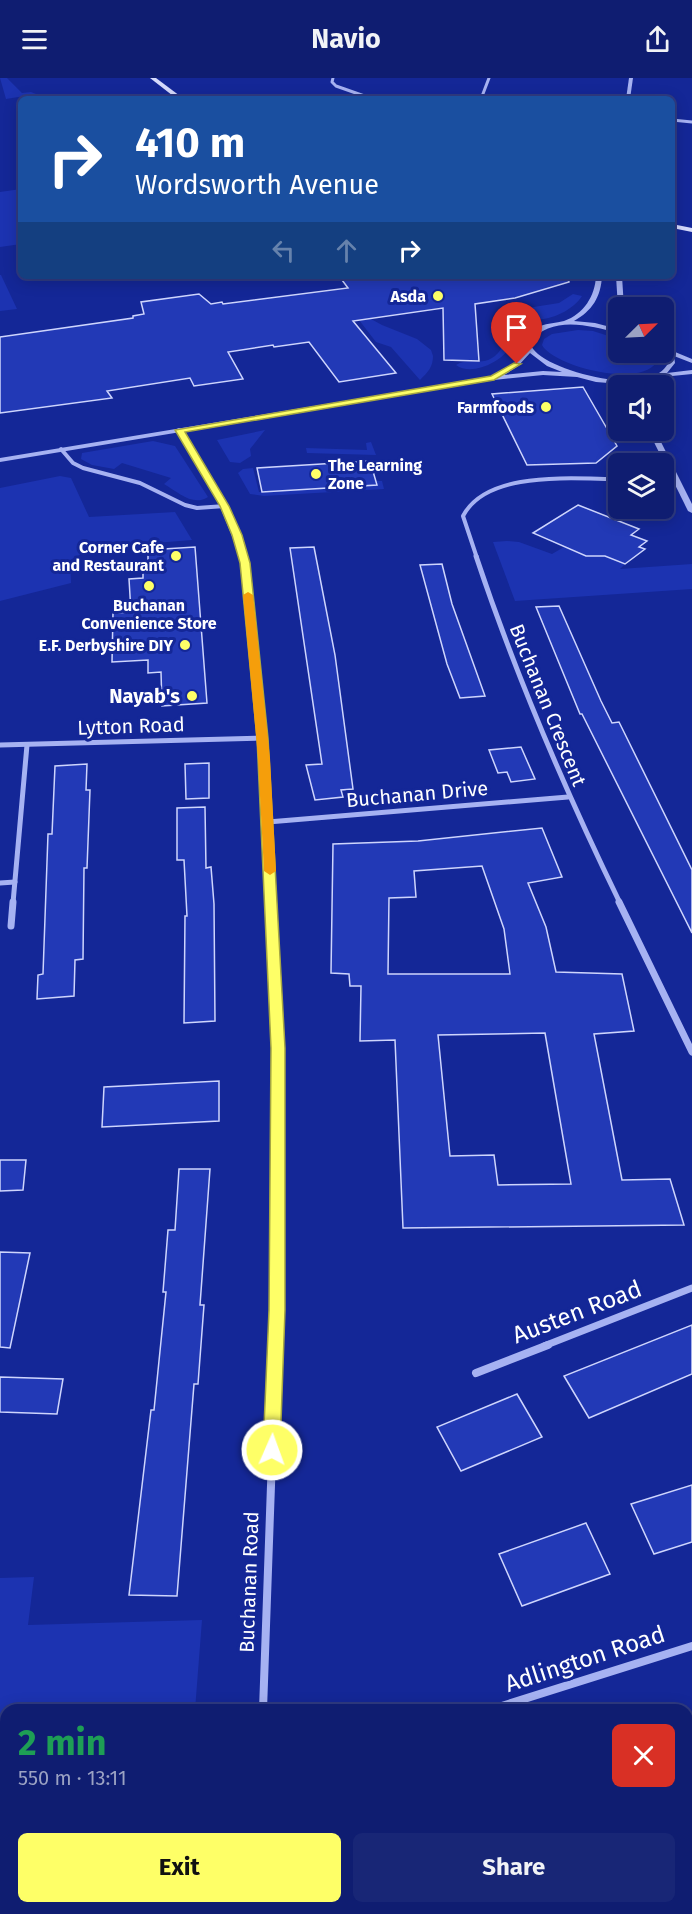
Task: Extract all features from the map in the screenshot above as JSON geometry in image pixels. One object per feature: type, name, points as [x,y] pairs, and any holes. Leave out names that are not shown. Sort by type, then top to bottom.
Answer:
[{"type":"main road","points":[[153,78],[177,96]]},
{"type":"street","points":[[333,78],[332,82],[336,86],[364,96]]},
{"type":"street","points":[[482,96],[489,78]]},
{"type":"street","points":[[628,96],[631,78]]},
{"type":"street","points":[[675,120],[692,122]]},
{"type":"street","points":[[599,279],[596,297],[591,306],[581,314],[530,336],[525,344],[528,351],[544,362],[608,386]]},
{"type":"street","points":[[619,279],[620,297]]},
{"type":"street","points":[[560,324],[591,324],[608,328]]},
{"type":"street","points":[[494,378],[516,365],[528,351]]},
{"type":"street","points":[[674,354],[692,361]]},
{"type":"street","points":[[661,375],[670,369],[672,363]]},
{"type":"street","points":[[667,375],[692,372]]},
{"type":"street","points":[[0,460],[494,378],[543,373],[580,375]]},
{"type":"street","points":[[601,382],[608,382]]},
{"type":"street","name":"Buchanan Road","points":[[179,430],[225,506],[245,563],[268,822],[278,1048],[278,1150],[277,1310],[263,1704]]},
{"type":"street","points":[[657,441],[692,512]]},
{"type":"street","points":[[61,449],[73,463],[83,468],[140,483],[185,505],[197,508],[225,506]]},
{"type":"street","name":"Buchanan Crescent","points":[[608,480],[497,486],[472,498],[463,516],[497,619],[568,797],[692,1052]]},
{"type":"street","name":"Lytton Road","points":[[0,746],[262,738]]},
{"type":"street","points":[[11,926],[27,745]]},
{"type":"street","name":"Buchanan Drive","points":[[268,822],[568,797]]},
{"type":"street","points":[[0,883],[15,882]]},
{"type":"street","name":"Austen Road","points":[[476,1372],[692,1288]]},
{"type":"street","name":"Adlington Road","points":[[508,1704],[692,1646]]},
{"type":"shaded area","points":[[0,78],[7,78],[22,93],[31,92],[41,96],[18,96],[6,99]]},
{"type":"shaded area","points":[[18,189],[18,244],[0,247],[0,192]]},
{"type":"shaded area","points":[[1,275],[17,309],[0,311]]},
{"type":"shaded area","points":[[573,294],[582,296],[561,314],[533,320],[517,315],[521,309],[559,303]]},
{"type":"shaded area","points":[[349,307],[382,325],[417,339],[431,350],[433,356],[430,369],[420,380],[391,347],[376,342]]},
{"type":"shaded area","points":[[578,330],[593,331],[608,336],[608,363],[656,363],[646,370],[632,374],[615,374],[578,367],[549,353],[542,345],[544,339],[552,334]]},
{"type":"shaded area","points":[[498,332],[507,338],[511,345],[502,357],[479,368],[470,369],[456,365],[484,361],[496,355],[501,349]]},
{"type":"shaded area","points":[[265,430],[250,449],[251,456],[240,463],[230,462],[217,440]]},
{"type":"shaded area","points":[[153,441],[175,446],[208,497],[202,500],[191,499],[164,484],[171,478],[122,463],[114,469],[92,465],[81,459],[82,453]]},
{"type":"shaded area","points":[[371,442],[376,455],[307,453],[306,448],[367,450],[366,443]]},
{"type":"shaded area","points":[[253,468],[259,492],[376,485],[376,481],[382,481],[384,489],[264,496],[250,494],[238,473],[243,469]]},
{"type":"shaded area","points":[[60,476],[71,478],[89,517],[175,512],[192,540],[93,548],[70,560],[71,583],[0,601],[0,488]]},
{"type":"shaded area","points":[[493,542],[519,542],[552,554],[564,547],[586,556],[605,556],[625,564],[620,569],[692,564],[692,589],[515,601]]},
{"type":"shaded area","points":[[34,1577],[28,1625],[202,1620],[195,1704],[0,1704],[0,1578]]},
{"type":"building","points":[[341,279],[568,279],[569,282],[515,298],[475,304],[479,361],[444,360],[443,308],[353,321],[396,373],[339,382],[309,342],[274,347],[273,345],[228,352],[243,379],[194,386],[190,378],[107,391],[112,398],[0,413],[0,337],[133,318],[133,316],[144,314],[141,302],[199,294],[211,304],[222,302],[223,304],[348,288]]},
{"type":"building","points":[[583,387],[608,430],[608,441],[614,441],[617,446],[596,463],[527,465],[492,394]]},
{"type":"building","name":"The Learning Zone","points":[[370,461],[377,485],[262,492],[257,468]]},
{"type":"building","points":[[578,505],[608,517],[608,519],[639,529],[631,535],[647,541],[639,547],[645,549],[625,564],[605,556],[586,556],[533,533]]},
{"type":"building","points":[[195,547],[207,703],[162,706],[161,672],[148,673],[148,660],[112,662],[113,613],[131,612],[129,579],[143,578],[143,570],[148,570],[148,550]]},
{"type":"building","points":[[314,547],[335,655],[353,789],[341,790],[343,797],[315,800],[306,765],[322,764],[290,548]]},
{"type":"building","points":[[442,564],[452,604],[485,696],[460,698],[447,664],[420,565]]},
{"type":"building","points":[[559,606],[612,723],[619,722],[692,870],[692,933],[580,714],[536,607]]},
{"type":"building","points":[[521,747],[535,779],[511,782],[507,772],[498,773],[489,750]]},
{"type":"building","points":[[209,763],[209,798],[186,799],[185,764]]},
{"type":"building","points":[[87,764],[86,790],[90,790],[87,868],[84,868],[83,959],[75,960],[74,996],[37,999],[38,975],[43,974],[48,834],[52,834],[55,766]]},
{"type":"building","points":[[205,807],[206,868],[211,867],[214,904],[215,1021],[184,1023],[185,916],[187,916],[184,860],[177,860],[177,808]]},
{"type":"building","points":[[542,828],[562,877],[528,883],[546,927],[556,972],[622,974],[634,1031],[594,1034],[622,1180],[670,1179],[684,1225],[403,1228],[395,1040],[360,1041],[361,986],[350,986],[349,974],[331,973],[333,844],[418,841]],"holes":[[[482,866],[504,929],[510,974],[388,974],[389,898],[416,897],[414,871]],[[545,1033],[571,1184],[498,1185],[494,1155],[450,1156],[438,1035]]]},
{"type":"building","points":[[219,1081],[219,1121],[102,1127],[104,1087]]},
{"type":"building","points":[[0,1160],[26,1160],[23,1190],[0,1191]]},
{"type":"building","points":[[179,1169],[210,1169],[200,1305],[204,1305],[198,1384],[194,1384],[177,1596],[129,1595],[151,1410],[154,1410],[166,1292],[163,1292],[168,1230],[175,1230]]},
{"type":"building","points":[[0,1252],[30,1253],[10,1348],[0,1347]]},
{"type":"building","points":[[692,1325],[692,1374],[589,1418],[564,1376]]},
{"type":"building","points":[[0,1377],[63,1379],[57,1414],[0,1412]]},
{"type":"building","points":[[517,1394],[542,1437],[461,1471],[437,1427]]},
{"type":"building","points":[[692,1485],[692,1542],[654,1554],[631,1504]]},
{"type":"building","points":[[586,1523],[610,1574],[522,1606],[499,1554]]},
{"type":"slow traffic","points":[[248,595],[264,758],[270,871]]},
{"type":"place","name":"Asda","points":[[438,296]]},
{"type":"place","name":"Farmfoods","points":[[546,407]]},
{"type":"place","name":"The Learning Zone","points":[[316,474]]},
{"type":"place","name":"Corner Cafe and Restaurant","points":[[176,556]]},
{"type":"place","name":"Buchanan Convenience Store","points":[[149,586]]},
{"type":"place","name":"E.F. Derbyshire DIY","points":[[185,645]]},
{"type":"place","name":"Nayab's","points":[[192,696]]},
{"type":"route","points":[[272,1450],[277,1310],[278,1048],[262,738],[245,563],[225,506],[179,430],[494,378],[517,364]]}]
